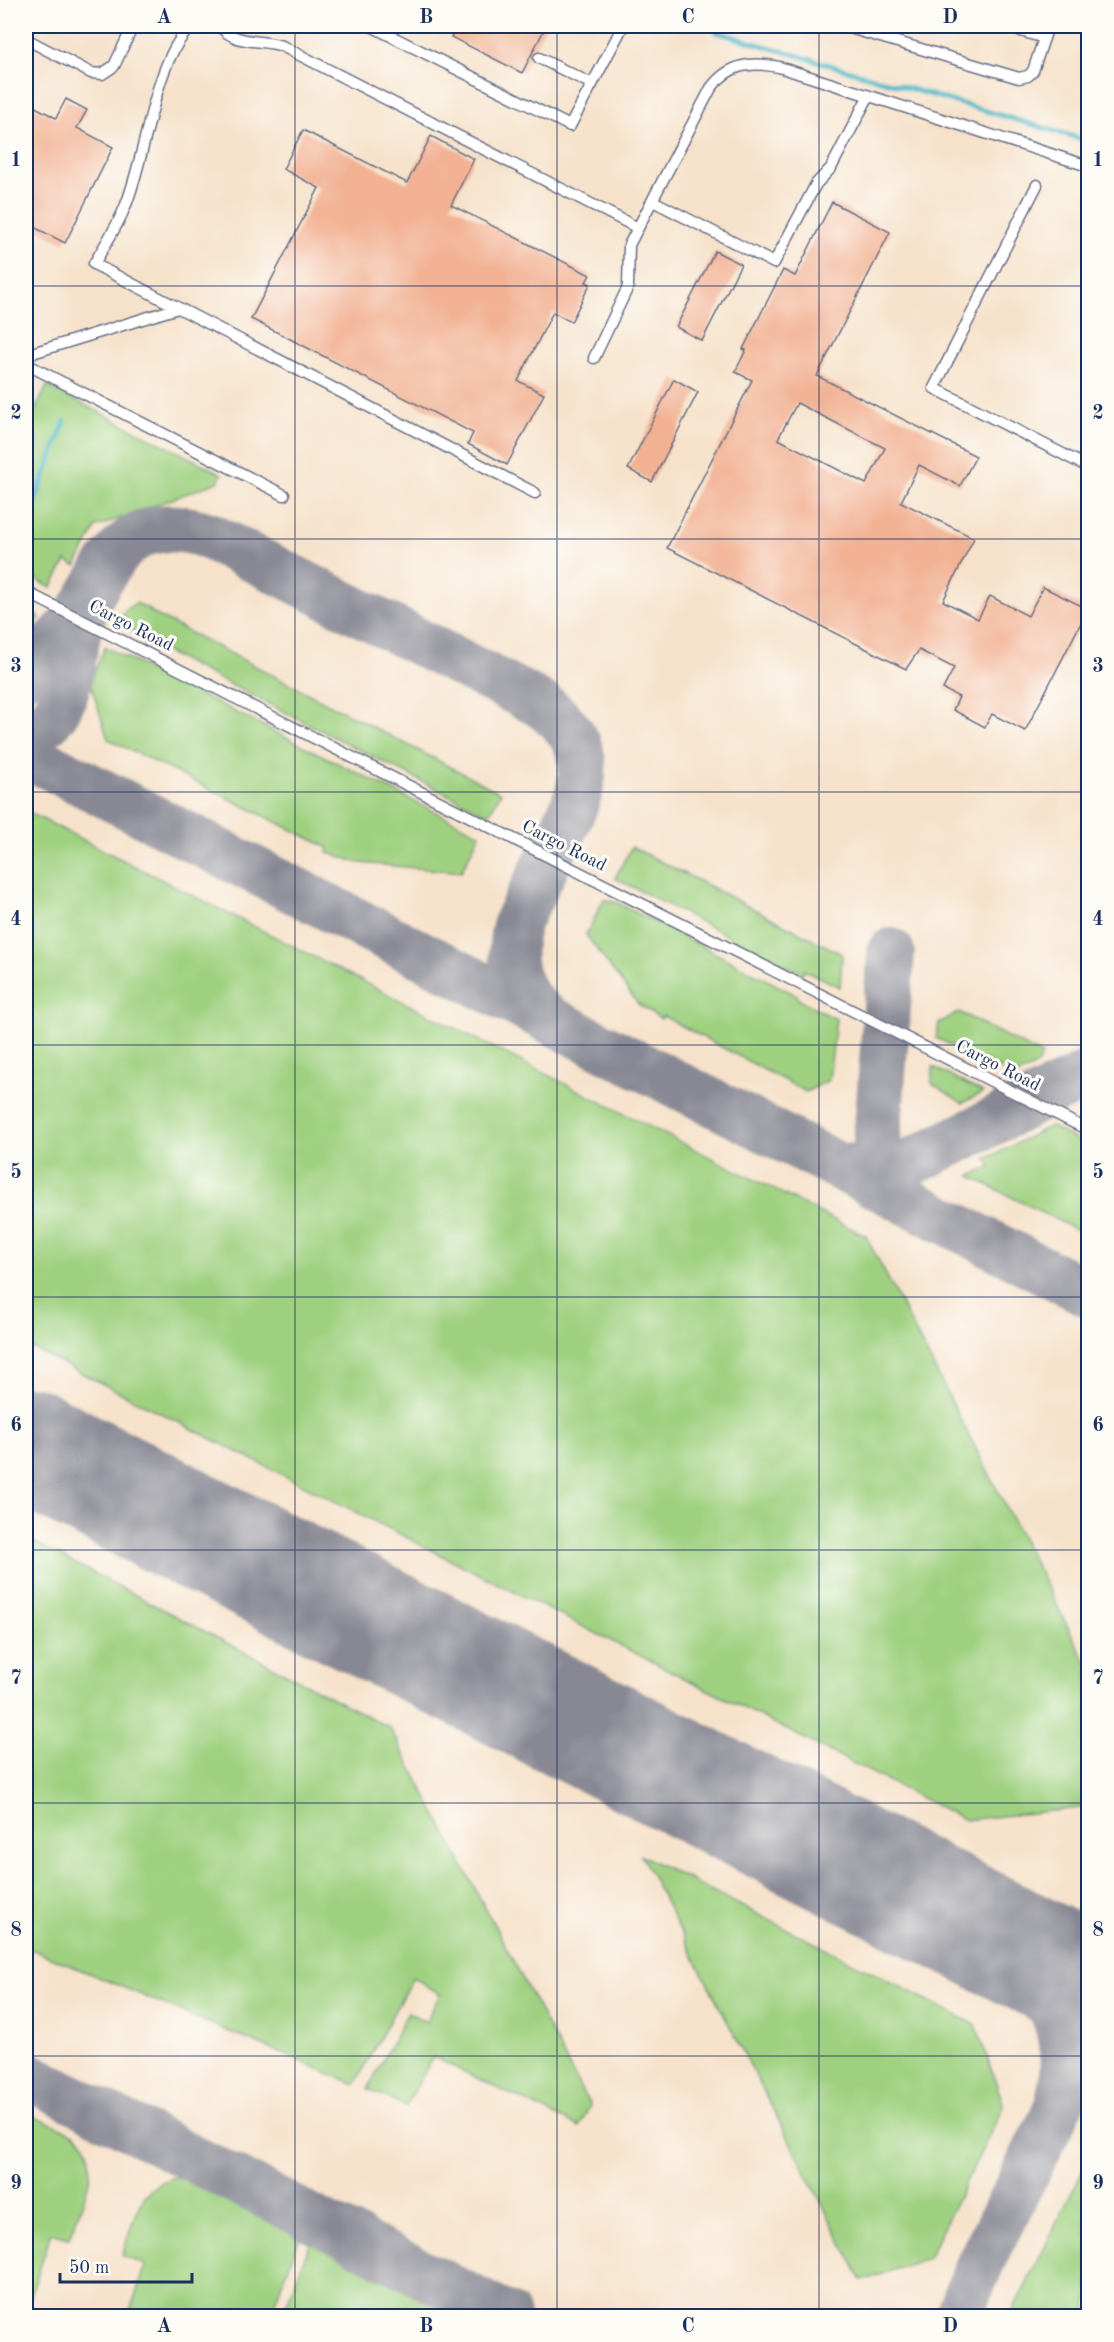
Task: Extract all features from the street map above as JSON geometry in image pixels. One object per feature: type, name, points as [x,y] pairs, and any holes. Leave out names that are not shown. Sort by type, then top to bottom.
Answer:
[{"type":"lane","points":[[26,39],[91,73],[102,74],[114,66],[134,26]]},
{"type":"lane","points":[[220,26],[245,40],[282,46],[638,228]]},
{"type":"lane","points":[[371,26],[570,126],[623,26]]},
{"type":"lane","points":[[843,26],[1019,78],[1028,76],[1033,71],[1048,26]]},
{"type":"lane","points":[[1005,26],[1044,38]]},
{"type":"lane","points":[[185,33],[176,45],[159,90],[125,207],[94,264],[535,493]]},
{"type":"lane","points":[[539,57],[592,84]]},
{"type":"lane","points":[[594,358],[628,287],[628,250],[638,228],[711,88],[733,68],[752,64],[779,67],[1089,166]]},
{"type":"lane","points":[[653,201],[774,263],[816,184],[831,168],[868,97]]},
{"type":"lane","points":[[1037,185],[934,388],[1089,467]]},
{"type":"lane","points":[[26,354],[178,308]]},
{"type":"lane","points":[[26,364],[284,495]]},
{"type":"lane","name":"Cargo Road","points":[[26,592],[1089,1130]]},
{"type":"green space","points":[[47,386],[222,474],[218,482],[96,527],[76,566],[66,561],[51,588],[26,573],[26,429]]},
{"type":"green space","points":[[136,603],[501,793],[488,815],[166,652],[165,647],[118,623],[125,610]]},
{"type":"green space","points":[[26,610],[40,617],[26,642]]},
{"type":"green space","points":[[105,647],[480,834],[461,872],[360,863],[328,853],[329,848],[108,739],[90,682]]},
{"type":"green space","points":[[26,811],[866,1236],[1088,1666],[1088,1807],[965,1820],[26,1345]]},
{"type":"green space","points":[[632,847],[842,954],[840,987],[804,970],[802,974],[615,878]]},
{"type":"green space","points":[[604,899],[618,903],[798,996],[798,999],[836,1019],[829,1080],[806,1092],[663,1016],[661,1019],[638,1004],[586,935]]},
{"type":"green space","points":[[959,1012],[1042,1055],[1036,1066],[1015,1076],[936,1038],[939,1023]]},
{"type":"green space","points":[[933,1067],[983,1093],[962,1103],[932,1083]]},
{"type":"green space","points":[[1050,1126],[1088,1146],[1088,1236],[970,1176],[991,1166],[986,1159]]},
{"type":"green space","points":[[26,1538],[390,1728],[590,2106],[579,2127],[433,2057],[406,2106],[368,2089],[408,2012],[426,2022],[440,1994],[413,1977],[355,2084],[26,1947]]},
{"type":"green space","points":[[641,1855],[976,2025],[1004,2106],[928,2258],[862,2281]]},
{"type":"green space","points":[[26,2114],[74,2134],[84,2144],[89,2156],[90,2169],[84,2199],[69,2238],[51,2233],[26,2311]]},
{"type":"green space","points":[[1088,2160],[1088,2316],[1010,2316]]},
{"type":"green space","points":[[180,2176],[304,2226],[270,2316],[128,2316],[146,2265],[122,2256],[134,2217],[146,2195],[154,2187]]},
{"type":"green space","points":[[315,2231],[521,2316],[282,2316]]},
{"type":"building","points":[[457,26],[546,26],[522,73],[451,37]]},
{"type":"building","points":[[66,99],[87,110],[77,128],[113,147],[65,243],[26,223],[26,102],[56,118]]},
{"type":"building","points":[[303,130],[407,183],[431,136],[474,159],[451,205],[590,275],[586,282],[590,284],[571,322],[553,312],[518,381],[544,394],[507,465],[468,444],[473,433],[251,319],[319,188],[283,169]]},
{"type":"building","points":[[832,202],[890,232],[817,376],[976,456],[960,486],[919,465],[901,502],[974,538],[943,601],[978,619],[990,596],[1028,616],[1043,587],[1088,609],[1025,731],[992,714],[985,727],[953,710],[959,697],[943,689],[954,668],[919,650],[906,669],[667,548],[752,380],[735,372],[746,350],[743,349],[783,270],[795,276]],"holes":[[[797,403],[885,448],[866,484],[778,439]]]},
{"type":"building","points":[[715,251],[741,264],[702,341],[676,327]]},
{"type":"building","points":[[674,379],[698,392],[652,482],[628,469]]},
{"type":"waterway","points":[[717,32],[1088,141]]},
{"type":"waterway","points":[[26,526],[65,421]]},
{"type":"taxiway","points":[[26,673],[73,622],[110,563],[123,548],[138,536],[156,529],[178,529],[207,535],[539,703],[559,719],[573,736],[580,752],[582,769],[575,804],[518,920],[514,934],[515,973],[526,996],[545,1016]]},
{"type":"taxiway","points":[[26,735],[42,726],[54,714],[62,699],[83,614]]},
{"type":"taxiway","points":[[26,754],[1088,1293]]},
{"type":"taxiway","points":[[891,952],[877,1142],[884,1166],[904,1194]]},
{"type":"taxiway","points":[[845,1167],[882,1170],[906,1165],[1088,1074]]},
{"type":"taxiway","points":[[26,1458],[45,1462],[101,1483]]},
{"type":"taxiway","points":[[957,1916],[1011,1953],[1026,1967],[1048,2000],[1061,2037],[1063,2076],[1060,2096]]},
{"type":"taxiway","points":[[978,1923],[1040,1937],[1088,1932]]},
{"type":"taxiway","points":[[958,2316],[983,2257],[1088,2049]]},
{"type":"taxiway","points":[[26,2075],[507,2316]]},
{"type":"runway","points":[[26,1445],[1088,1983]]}]
